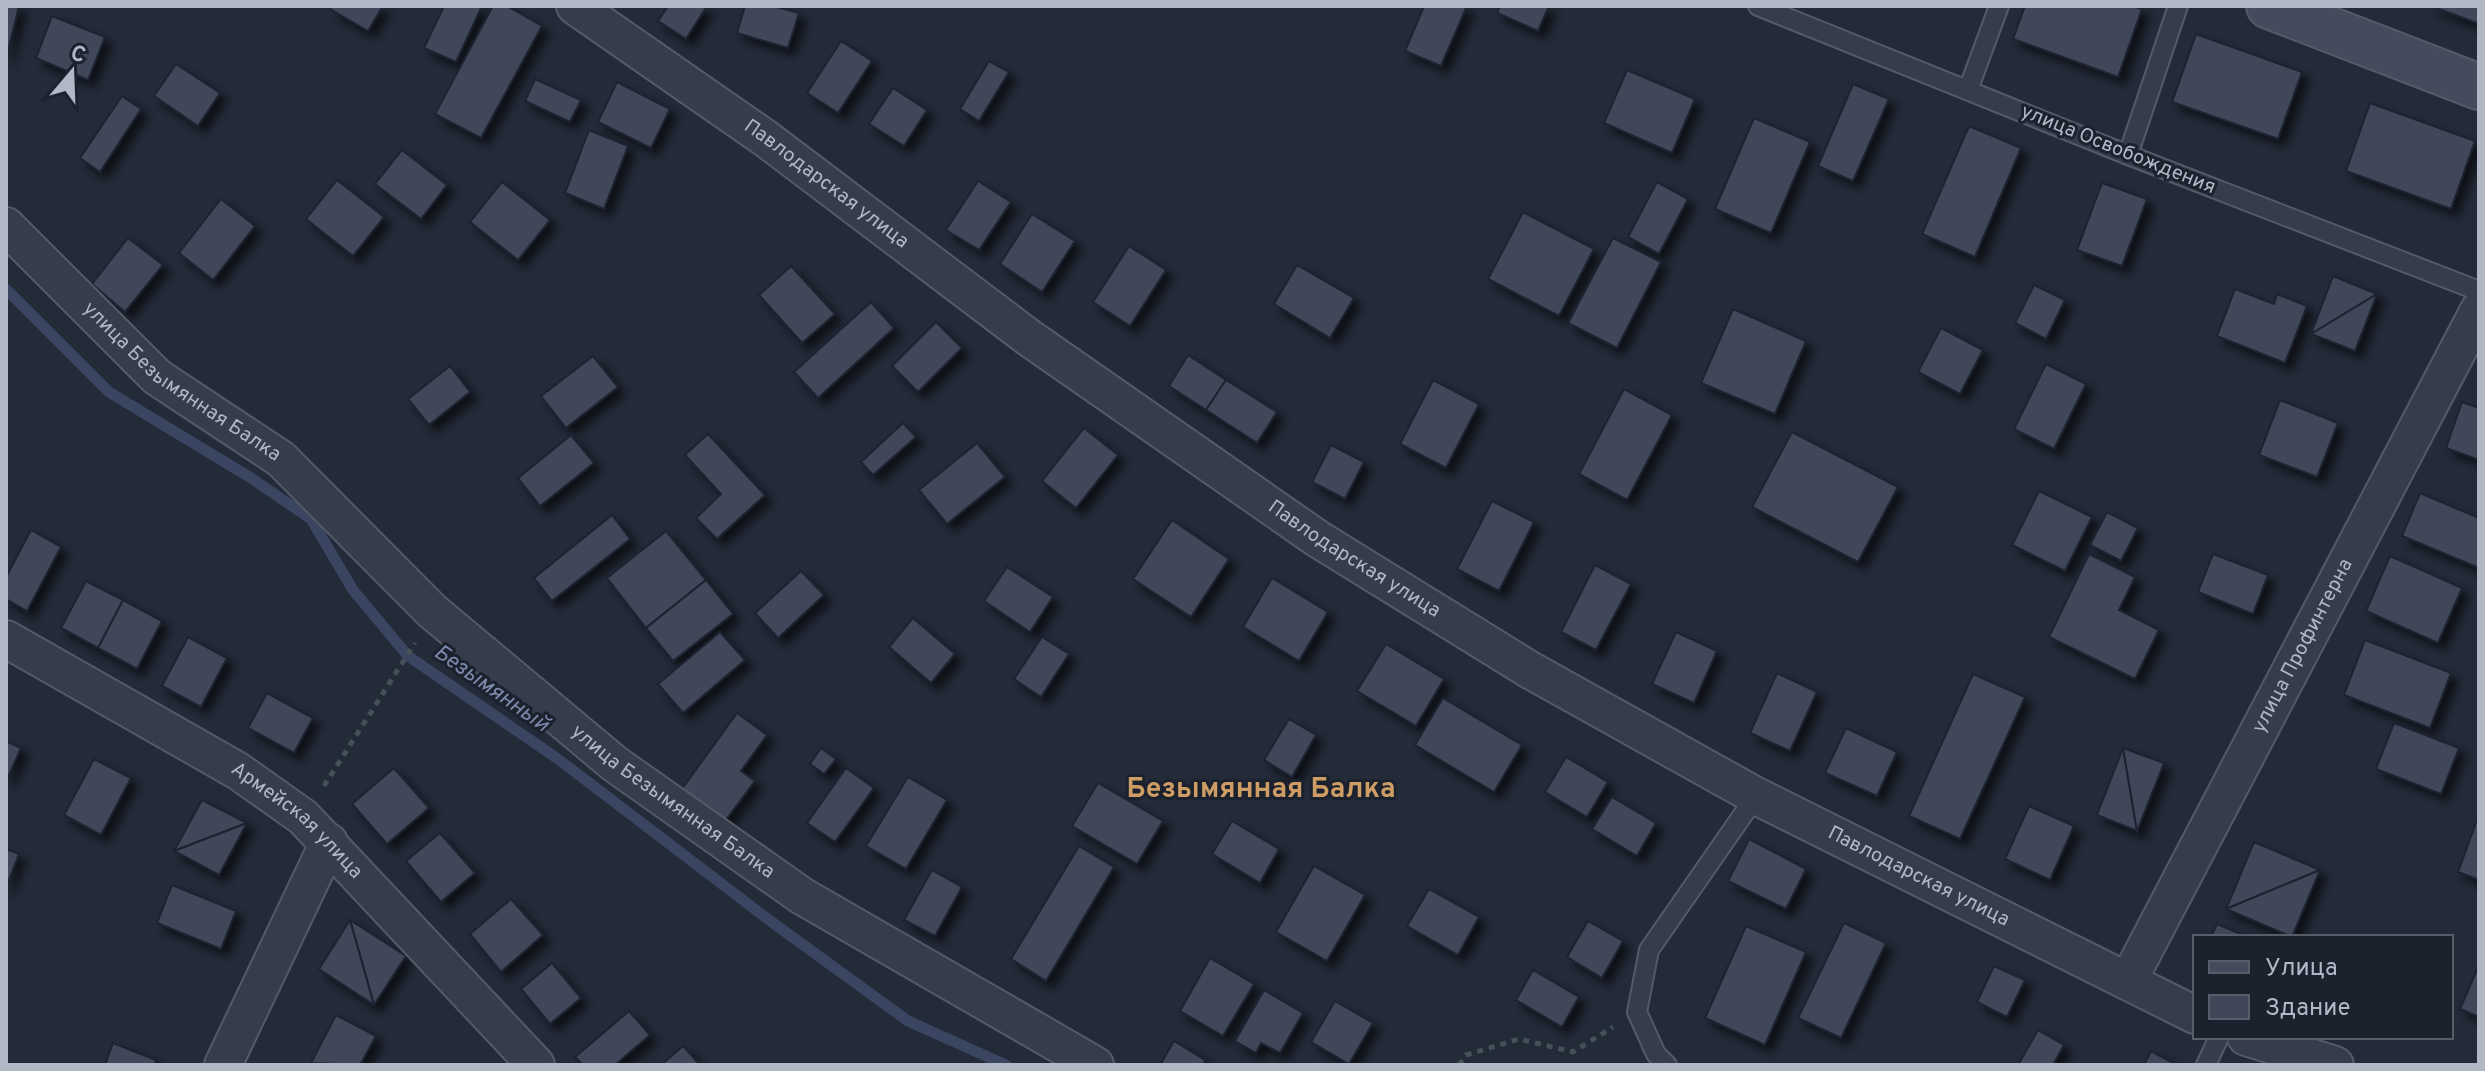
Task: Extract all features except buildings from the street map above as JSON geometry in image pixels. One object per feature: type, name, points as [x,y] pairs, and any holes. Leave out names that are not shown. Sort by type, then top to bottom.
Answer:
[{"type":"main road","points":[[2269,6],[2479,87]]},
{"type":"street","name":"Павлодарская улица","points":[[575,6],[765,138],[1028,337],[1318,539],[1530,670],[1756,796],[2193,1014]]},
{"type":"street","name":"улица Безымянная Балка","points":[[6,226],[157,377],[281,459],[432,611],[615,764],[802,896],[1095,1065]]},
{"type":"street","name":"улица Профинтерна","points":[[2128,981],[2479,310]]},
{"type":"street","name":"Армейская улица","points":[[6,639],[238,771],[303,817],[536,1065]]},
{"type":"street","points":[[223,1065],[329,842]]},
{"type":"street","points":[[2252,1039],[2335,1065]]},
{"type":"lane","name":"улица Освобождения","points":[[1758,6],[2128,155],[2479,291]]},
{"type":"lane","points":[[1968,90],[1999,6]]},
{"type":"lane","points":[[2128,155],[2178,6]]},
{"type":"lane","points":[[1667,1065],[1656,1054],[1637,1012],[1649,950],[1756,796]]},
{"type":"lane","points":[[2206,1065],[2218,1039]]},
{"type":"path","points":[[303,817],[404,663]]},
{"type":"path","points":[[1459,1065],[1466,1055],[1519,1039],[1573,1052],[1637,1012]]},
{"type":"waterway","name":"Безымянный","points":[[6,289],[109,392],[251,478],[311,519],[353,590],[408,656],[558,759],[769,920],[908,1021],[1006,1065]]},
{"type":"district","name":"Безымянная Балка","points":[[1261,790]]}]
